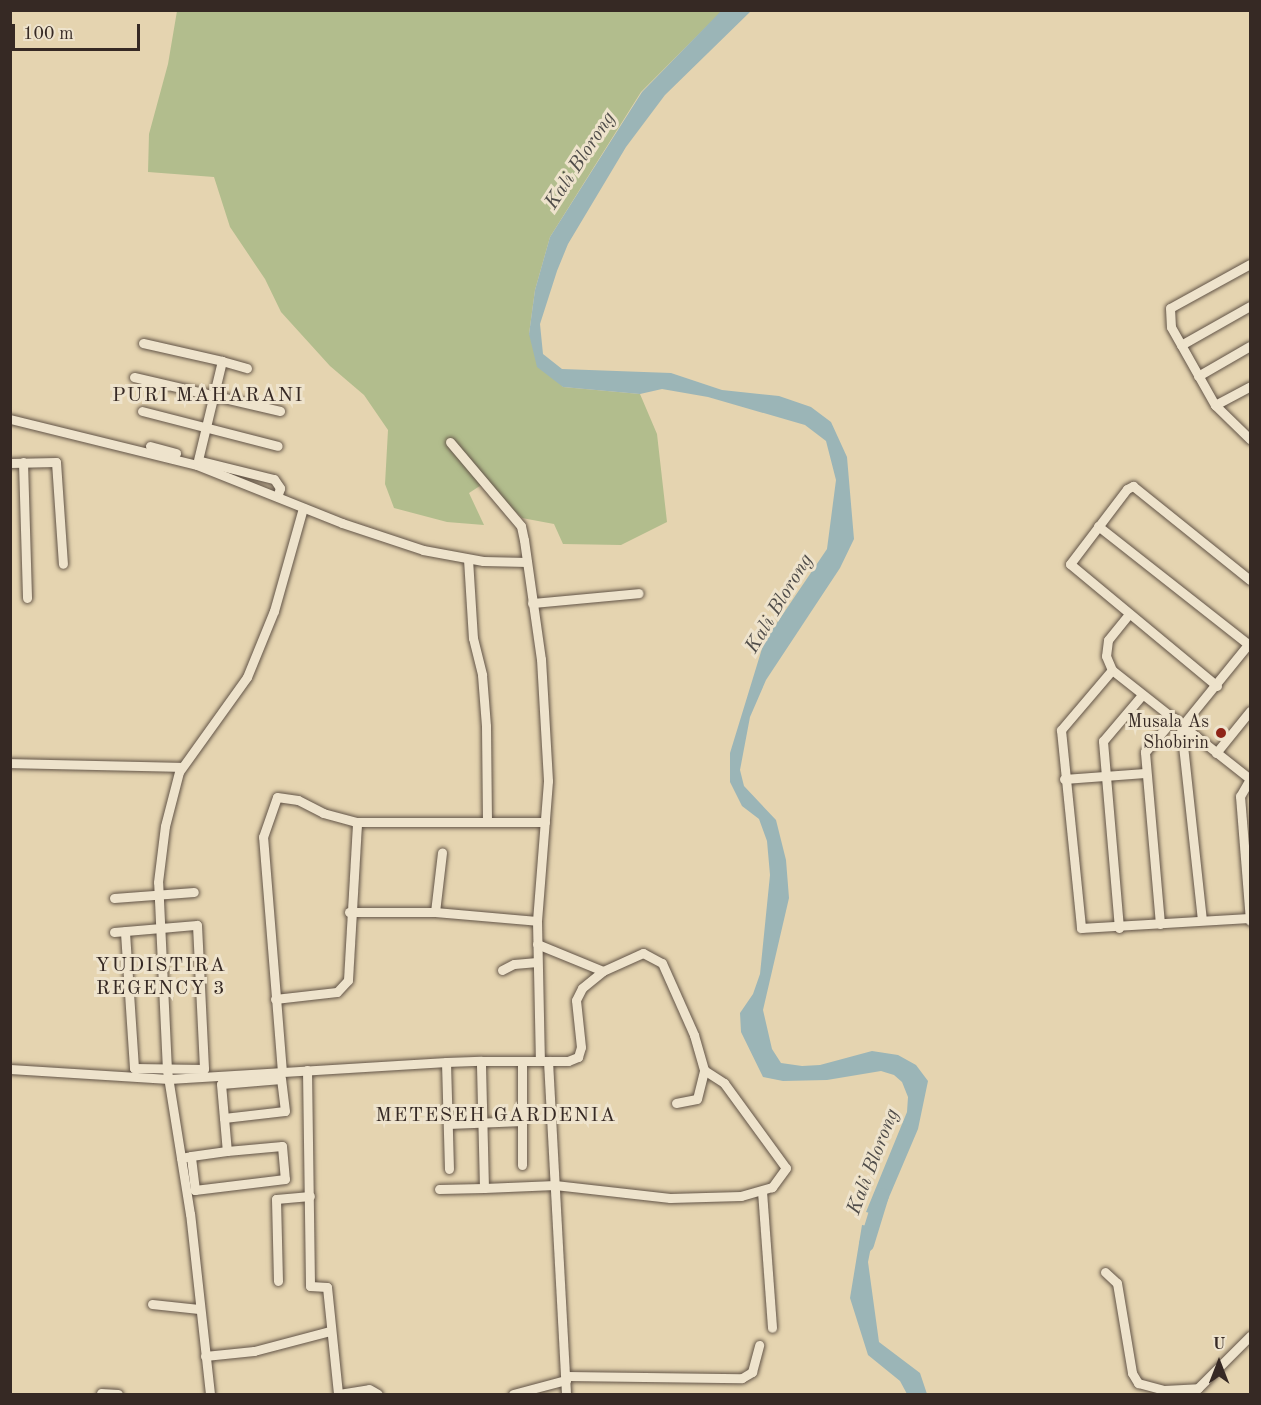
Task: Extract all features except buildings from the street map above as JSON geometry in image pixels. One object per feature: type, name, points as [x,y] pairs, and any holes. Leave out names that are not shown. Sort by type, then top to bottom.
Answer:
[{"type":"street","points":[[1250,439],[1247,428],[1215,405],[1171,327],[1170,308],[1251,264]]},
{"type":"street","points":[[1181,345],[1251,306]]},
{"type":"street","points":[[143,343],[247,368]]},
{"type":"street","points":[[1198,376],[1251,346]]},
{"type":"street","points":[[198,460],[222,361]]},
{"type":"street","points":[[134,377],[280,411]]},
{"type":"street","points":[[1215,405],[1251,386]]},
{"type":"street","points":[[142,411],[278,446]]},
{"type":"street","points":[[10,419],[197,465],[303,508],[423,550],[468,558],[527,562]]},
{"type":"street","points":[[450,442],[481,483],[521,526],[543,692],[548,781],[537,921],[537,962],[555,1185],[566,1395]]},
{"type":"street","points":[[150,446],[274,479],[280,488],[278,497]]},
{"type":"street","points":[[23,462],[27,598]]},
{"type":"street","points":[[10,463],[56,462],[63,564]]},
{"type":"street","points":[[1217,686],[1070,566],[1127,489],[1136,487],[1251,580]]},
{"type":"street","points":[[186,1157],[282,1146],[285,1179],[195,1190],[186,1157],[169,1073],[159,895],[165,826],[181,767],[247,677],[274,611],[303,508]]},
{"type":"street","points":[[1098,526],[1249,643],[1217,686],[1181,727],[1202,920]]},
{"type":"street","points":[[468,558],[473,638],[482,675],[486,726],[487,819]]},
{"type":"street","points":[[532,603],[639,593]]},
{"type":"street","points":[[1112,670],[1063,723],[1064,779],[1079,925],[1085,929],[1202,920],[1250,920],[1240,796],[1251,779],[1181,727],[1174,718],[1112,670],[1106,656],[1108,640],[1129,614]]},
{"type":"street","points":[[1119,928],[1103,741],[1142,695]]},
{"type":"street","points":[[1216,753],[1251,711]]},
{"type":"street","points":[[1160,924],[1145,773],[1146,750],[1174,718]]},
{"type":"street","points":[[10,763],[181,767]]},
{"type":"street","points":[[1064,779],[1145,773]]},
{"type":"street","points":[[282,1072],[263,837],[271,807],[282,796],[357,822],[487,819],[545,822]]},
{"type":"street","points":[[275,999],[337,993],[344,988],[348,980],[349,912],[357,822]]},
{"type":"street","points":[[435,912],[442,852]]},
{"type":"street","points":[[114,898],[194,892]]},
{"type":"street","points":[[349,912],[435,912],[537,921]]},
{"type":"street","points":[[114,932],[125,931],[161,928],[196,926],[204,1069],[169,1073],[134,1068],[125,931]]},
{"type":"street","points":[[537,944],[603,971]]},
{"type":"street","points":[[10,1069],[169,1073],[282,1072],[446,1062],[568,1061],[578,1057],[581,1047],[576,1000],[582,988],[603,971],[643,953],[662,963],[694,1035],[704,1070],[697,1099],[676,1103]]},
{"type":"street","points":[[502,970],[514,964],[537,962]]},
{"type":"street","points":[[481,1061],[484,1188]]},
{"type":"street","points":[[522,1061],[522,1165]]},
{"type":"street","points":[[446,1062],[448,1169]]},
{"type":"street","points":[[307,1070],[310,1286],[327,1287],[338,1395],[369,1389],[378,1395]]},
{"type":"street","points":[[440,1189],[555,1185],[670,1198],[741,1196],[772,1187],[786,1168],[724,1083],[704,1070]]},
{"type":"street","points":[[224,1118],[285,1111],[281,1079],[221,1084],[224,1118],[227,1151]]},
{"type":"street","points":[[448,1124],[523,1121]]},
{"type":"street","points":[[186,1157],[210,1395]]},
{"type":"street","points":[[762,1191],[772,1328]]},
{"type":"street","points":[[278,1281],[276,1199],[310,1196]]},
{"type":"street","points":[[1105,1272],[1116,1283],[1131,1373],[1138,1383],[1164,1390],[1198,1388],[1251,1336]]},
{"type":"street","points":[[152,1304],[200,1309]]},
{"type":"street","points":[[205,1356],[254,1351],[330,1331]]},
{"type":"street","points":[[513,1395],[566,1378],[742,1378],[752,1372],[759,1346]]},
{"type":"street","points":[[101,1393],[118,1395]]},
{"type":"green space","points":[[177,11],[722,11],[641,92],[550,237],[535,290],[529,334],[563,387],[640,394],[657,434],[667,522],[621,545],[563,544],[554,524],[522,518],[486,482],[469,493],[484,525],[447,522],[394,508],[385,484],[388,430],[364,395],[330,366],[281,312],[265,279],[230,227],[214,177],[148,172],[149,134],[168,64]]},
{"type":"water","points":[[722,10],[751,11],[665,95],[626,147],[568,244],[557,271],[540,324],[543,354],[562,369],[671,373],[722,390],[779,396],[811,407],[831,422],[847,457],[854,539],[840,568],[766,680],[750,717],[740,770],[744,786],[776,820],[786,860],[789,898],[763,1010],[772,1049],[781,1063],[802,1066],[820,1065],[872,1051],[898,1055],[916,1065],[928,1081],[918,1129],[881,1216],[866,1212],[907,1112],[908,1097],[902,1082],[894,1075],[881,1071],[827,1080],[783,1081],[763,1077],[741,1032],[740,1013],[753,994],[760,974],[770,875],[767,841],[759,819],[742,806],[730,782],[730,753],[764,642],[827,549],[836,480],[826,441],[805,425],[708,397],[662,389],[640,394],[563,387],[537,367],[529,334],[535,290],[550,237],[642,92]]},
{"type":"water","points":[[862,1225],[875,1227],[868,1262],[879,1342],[920,1373],[927,1394],[907,1394],[900,1381],[868,1355],[850,1298]]},
{"type":"waterway","name":"Kali Blorong","points":[[866,1244],[881,1195]]},
{"type":"place","name":"Musala As Shobirin","points":[[1221,733]]},
{"type":"district","name":"PURI MAHARANI","points":[[208,396]]},
{"type":"district","name":"YUDISTIRA REGENCY 3","points":[[161,978]]},
{"type":"district","name":"METESEH GARDENIA","points":[[496,1116]]}]
